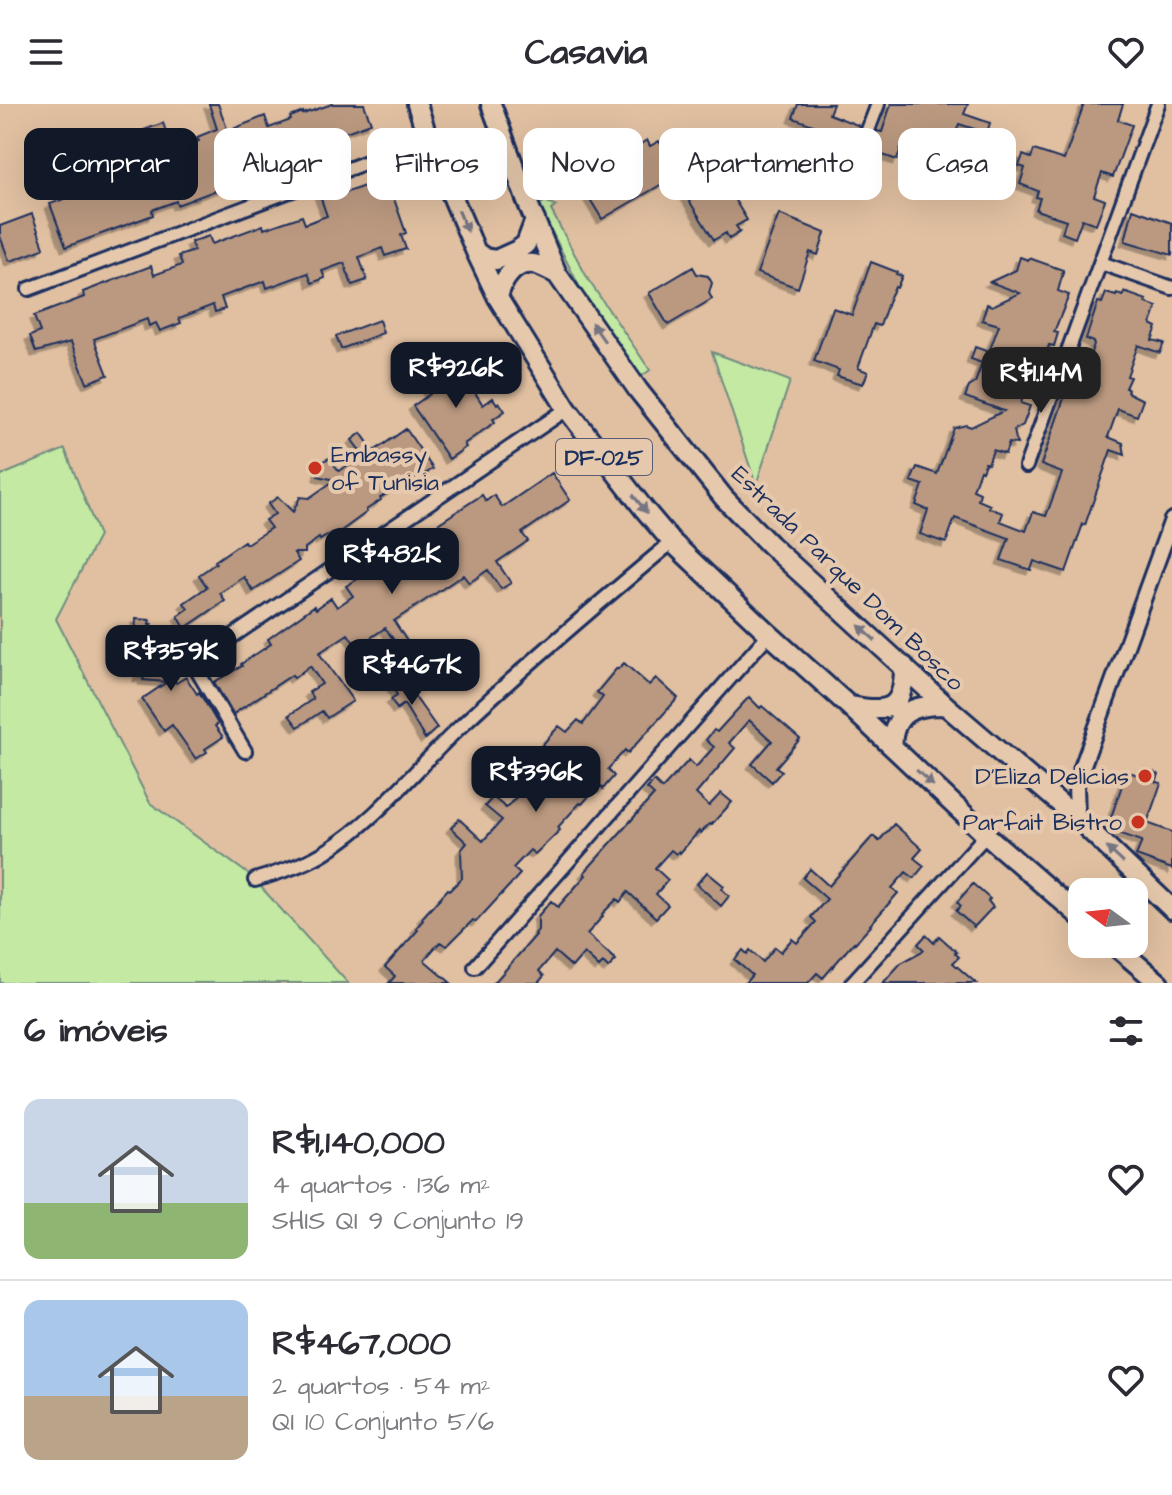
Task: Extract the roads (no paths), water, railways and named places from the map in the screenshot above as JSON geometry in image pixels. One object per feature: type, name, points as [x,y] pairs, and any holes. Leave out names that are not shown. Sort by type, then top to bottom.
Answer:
[{"type":"main road","name":"DF-025","points":[[417,104],[425,128]]},
{"type":"main road","name":"Estrada Parque Dom Bosco","points":[[491,104],[557,274],[638,390],[724,498],[770,545],[945,705],[1077,818],[1172,909]]},
{"type":"main road","name":"DF-025","points":[[454,200],[498,298],[567,409],[672,542],[986,835],[1068,906]]},
{"type":"main road","points":[[476,252],[496,260],[518,250],[526,244],[535,220]]},
{"type":"main road","points":[[498,298],[505,278],[525,265],[533,264],[557,274]]},
{"type":"main road","points":[[848,705],[873,710],[894,705],[904,682],[904,666]]},
{"type":"main road","points":[[892,746],[894,726],[907,712],[926,705],[945,705]]},
{"type":"main road","points":[[1130,958],[1159,983]]},
{"type":"main road","points":[[1166,983],[1172,976]]},
{"type":"street","points":[[869,128],[878,104]]},
{"type":"street","points":[[1026,466],[1158,104]]},
{"type":"street","points":[[29,289],[367,162]]},
{"type":"street","points":[[1101,263],[1172,288]]},
{"type":"street","points":[[245,751],[198,672],[205,655],[567,409]]},
{"type":"street","points":[[1077,818],[1076,784],[1168,548],[1172,520]]},
{"type":"street","points":[[255,880],[329,850],[365,822],[460,727],[672,542]]},
{"type":"street","points":[[475,967],[769,634]]},
{"type":"street","points":[[1047,794],[1060,794],[1076,784]]},
{"type":"street","points":[[852,983],[986,835]]},
{"type":"place","name":"Embassy of Tunisia","points":[[315,468]]},
{"type":"place","name":"D'Eliza Delicias","points":[[1145,776]]},
{"type":"place","name":"Parfait Bistro","points":[[1138,822]]}]
